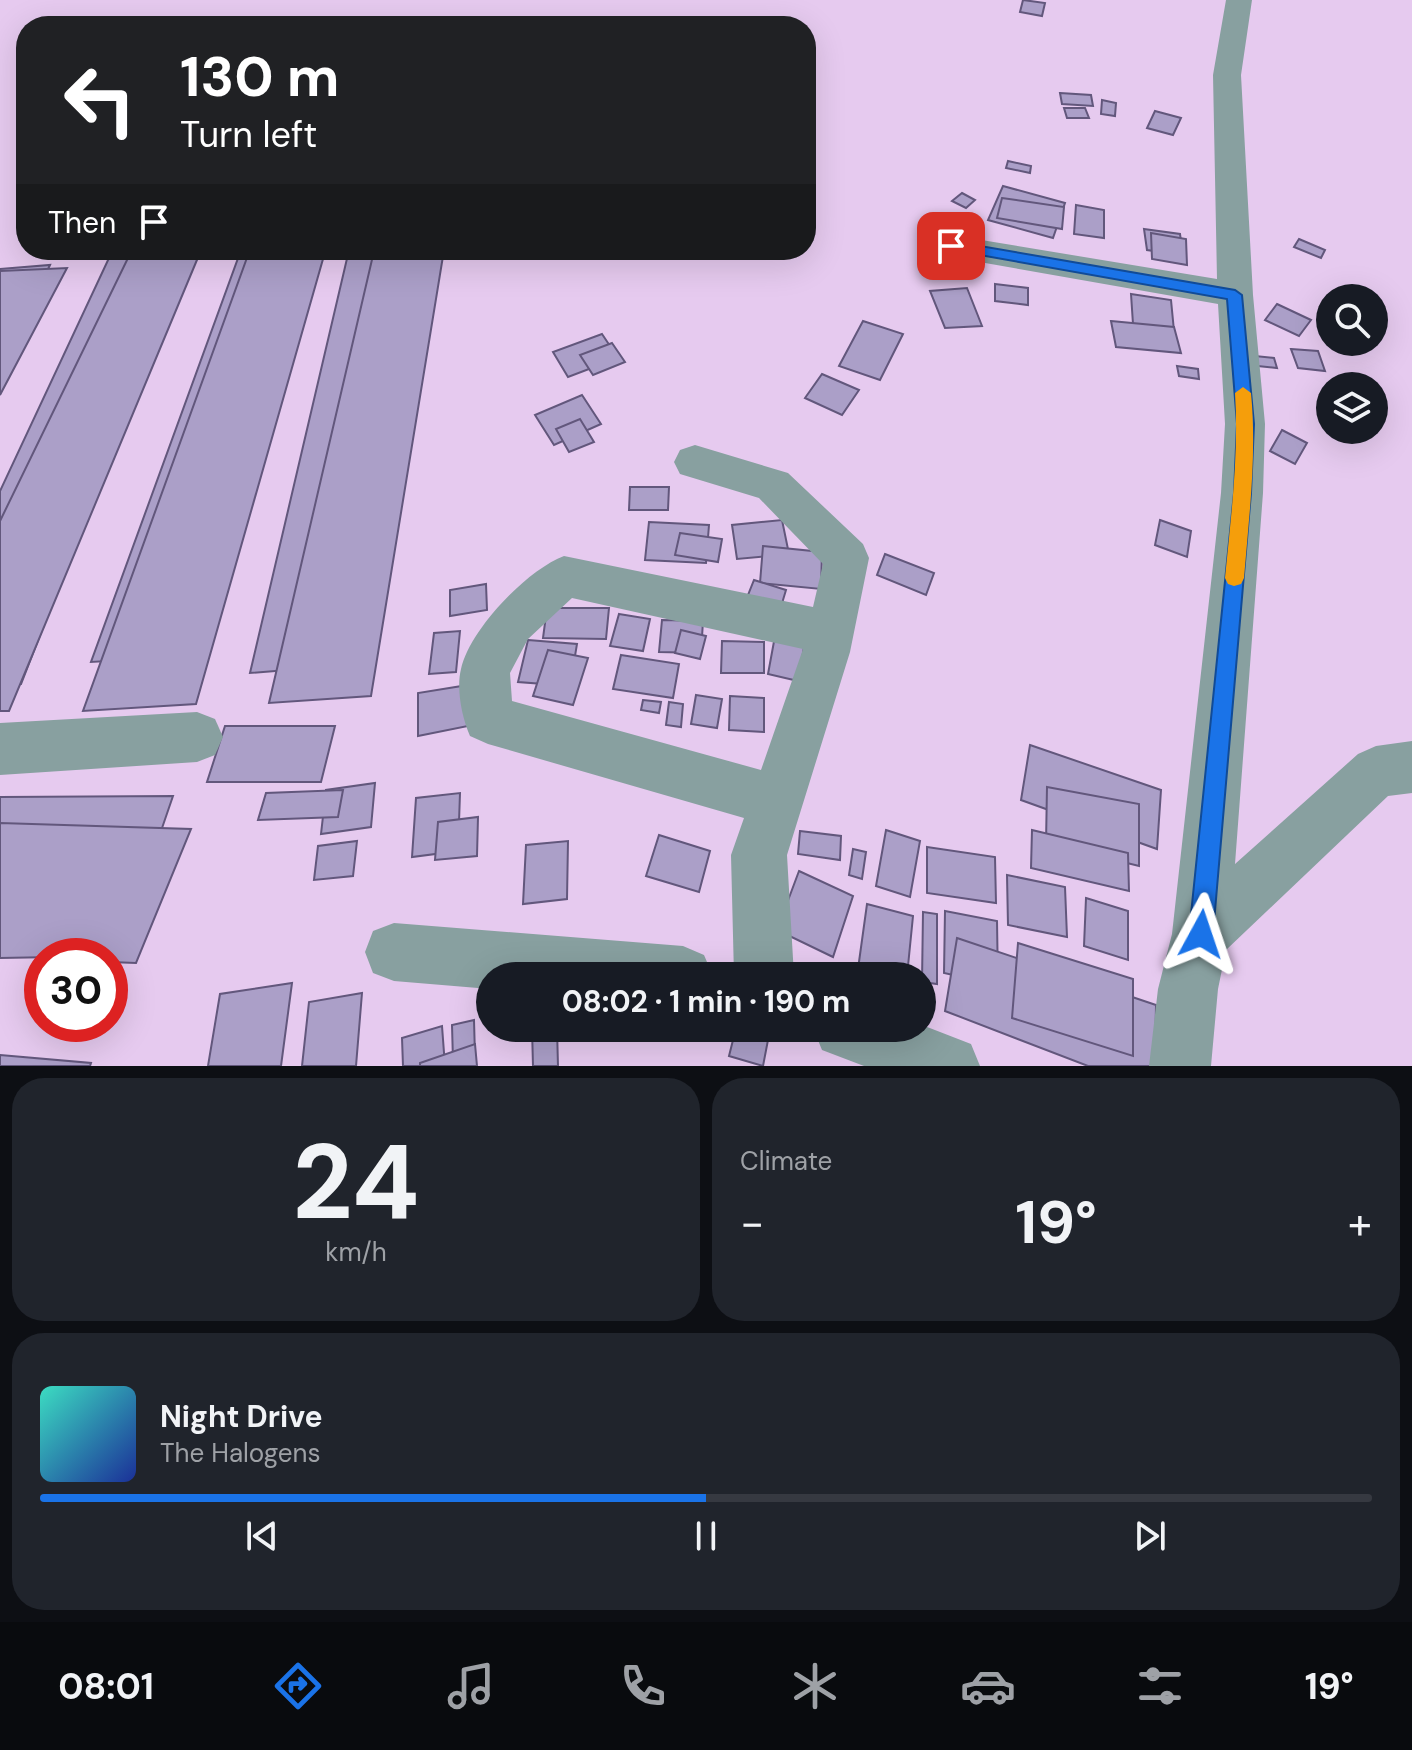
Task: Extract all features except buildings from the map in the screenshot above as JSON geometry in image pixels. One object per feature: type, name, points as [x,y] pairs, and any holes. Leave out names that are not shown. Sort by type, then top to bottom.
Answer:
[{"type":"street","points":[[1180,1066],[1188,989],[1201,934],[1242,493],[1245,424],[1235,295],[1227,75],[1239,0]]},
{"type":"street","points":[[951,246],[1235,295]]},
{"type":"street","points":[[695,462],[773,485],[847,558],[830,633],[759,855],[763,962]]},
{"type":"street","points":[[777,801],[488,719],[485,670],[511,624],[564,576],[830,633]]},
{"type":"street","points":[[0,749],[197,737]]},
{"type":"street","points":[[1201,934],[1376,772],[1412,767]]},
{"type":"street","points":[[394,952],[514,962]]},
{"type":"street","points":[[883,1042],[949,1066]]},
{"type":"slow traffic","points":[[1234,578],[1242,493],[1243,393]]},
{"type":"route","points":[[951,246],[1235,295],[1245,424],[1242,493],[1201,934]]}]
